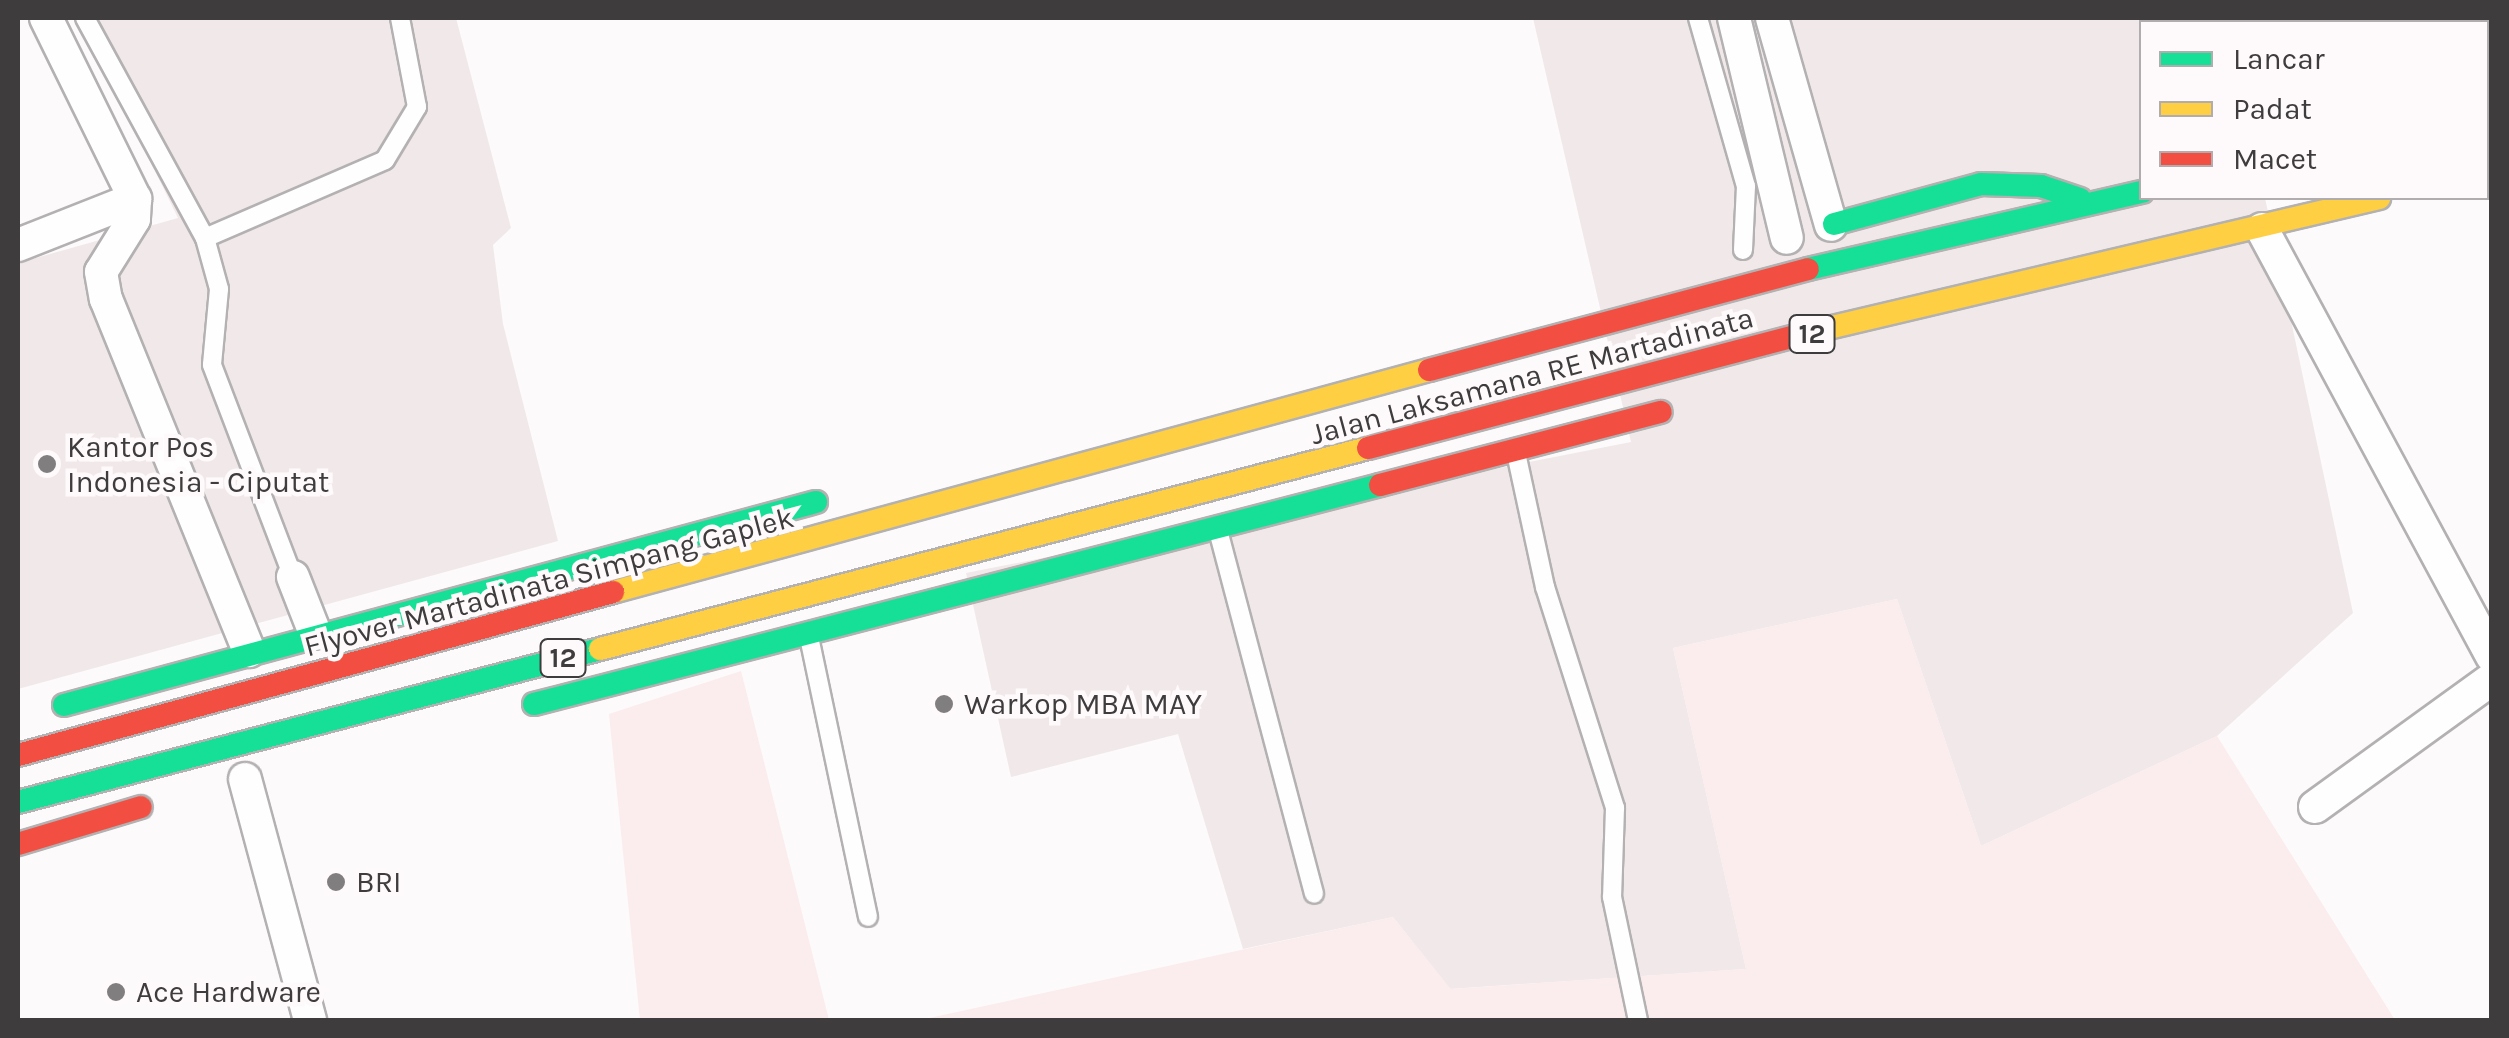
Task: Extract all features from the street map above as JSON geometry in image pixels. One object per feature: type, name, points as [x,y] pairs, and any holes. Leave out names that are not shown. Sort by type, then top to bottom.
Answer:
[{"type":"highway","points":[[1734,253],[1831,225],[2013,182],[2091,203]]},
{"type":"highway","name":"Jalan Laksamana RE Martadinata","points":[[1096,464],[1746,283],[2139,193]]},
{"type":"highway","name":"Jalan Laksamana RE Martadinata","points":[[18,802],[1824,330],[2262,229],[2371,200]]},
{"type":"highway","points":[[1740,377],[1824,330]]},
{"type":"highway","points":[[518,708],[1516,453],[1678,407]]},
{"type":"highway","name":"Flyover Martadinata Simpang Gaplek","points":[[18,755],[1096,464]]},
{"type":"highway","points":[[35,713],[249,650],[850,493]]},
{"type":"highway","points":[[18,844],[167,799]]},
{"type":"street","points":[[46,18],[135,199],[134,219],[101,272],[106,299],[249,650]]},
{"type":"street","points":[[1734,18],[1788,238]]},
{"type":"street","points":[[1772,18],[1831,225]]},
{"type":"street","points":[[18,245],[135,199]]},
{"type":"street","points":[[2262,229],[2492,656]]},
{"type":"street","points":[[293,578],[315,633]]},
{"type":"street","points":[[2315,808],[2492,679]]},
{"type":"street","points":[[246,779],[310,1020]]},
{"type":"lane","points":[[84,18],[205,238],[219,289],[212,365],[293,578]]},
{"type":"lane","points":[[205,238],[385,160],[417,107],[400,18]]},
{"type":"lane","points":[[1698,18],[1746,186],[1734,253]]},
{"type":"lane","points":[[1516,453],[1545,587],[1615,808],[1612,897],[1638,1020]]},
{"type":"lane","points":[[1217,528],[1314,894]]},
{"type":"lane","points":[[809,636],[868,917]]},
{"type":"shaded area","points":[[80,18],[456,18],[511,228],[493,245],[503,324],[558,541],[18,689],[18,263],[178,218]]},
{"type":"shaded area","points":[[1533,18],[2491,18],[2489,75],[2489,20],[2139,20],[2139,200],[2265,200],[2353,613],[2217,736],[1981,846],[1897,599],[1673,648],[1746,969],[1450,989],[1393,917],[1243,949],[1178,734],[1011,777],[966,573],[1631,442]]},
{"type":"shaded area","points":[[1897,599],[1981,846],[2217,736],[2395,1020],[920,1020],[1393,917],[1451,989],[1746,969],[1673,648]]},
{"type":"shaded area","points":[[741,671],[829,1020],[640,1020],[609,714]]},
{"type":"traffic: fast","points":[[1834,224],[1981,184],[2041,186],[2080,199]]},
{"type":"traffic: fast","points":[[1808,269],[2139,193]]},
{"type":"traffic: fast","points":[[534,704],[1380,485]]},
{"type":"traffic: fast","points":[[64,705],[816,502]]},
{"type":"traffic: fast","points":[[18,802],[600,649]]},
{"type":"traffic: slow","points":[[1807,333],[2371,200]]},
{"type":"traffic: slow","points":[[613,592],[1429,370]]},
{"type":"traffic: slow","points":[[600,649],[1368,448]]},
{"type":"traffic: jam","points":[[1429,370],[1808,269]]},
{"type":"traffic: jam","points":[[1368,448],[1807,333]]},
{"type":"traffic: jam","points":[[1380,485],[1661,412]]},
{"type":"traffic: jam","points":[[18,755],[613,592]]},
{"type":"traffic: jam","points":[[18,844],[141,807]]},
{"type":"place","name":"Kantor Pos Indonesia - Ciputat","points":[[47,464]]},
{"type":"place","name":"Warkop MBA MAY","points":[[944,704]]},
{"type":"place","name":"BRI","points":[[336,882]]},
{"type":"place","name":"Ace Hardware","points":[[116,992]]}]
